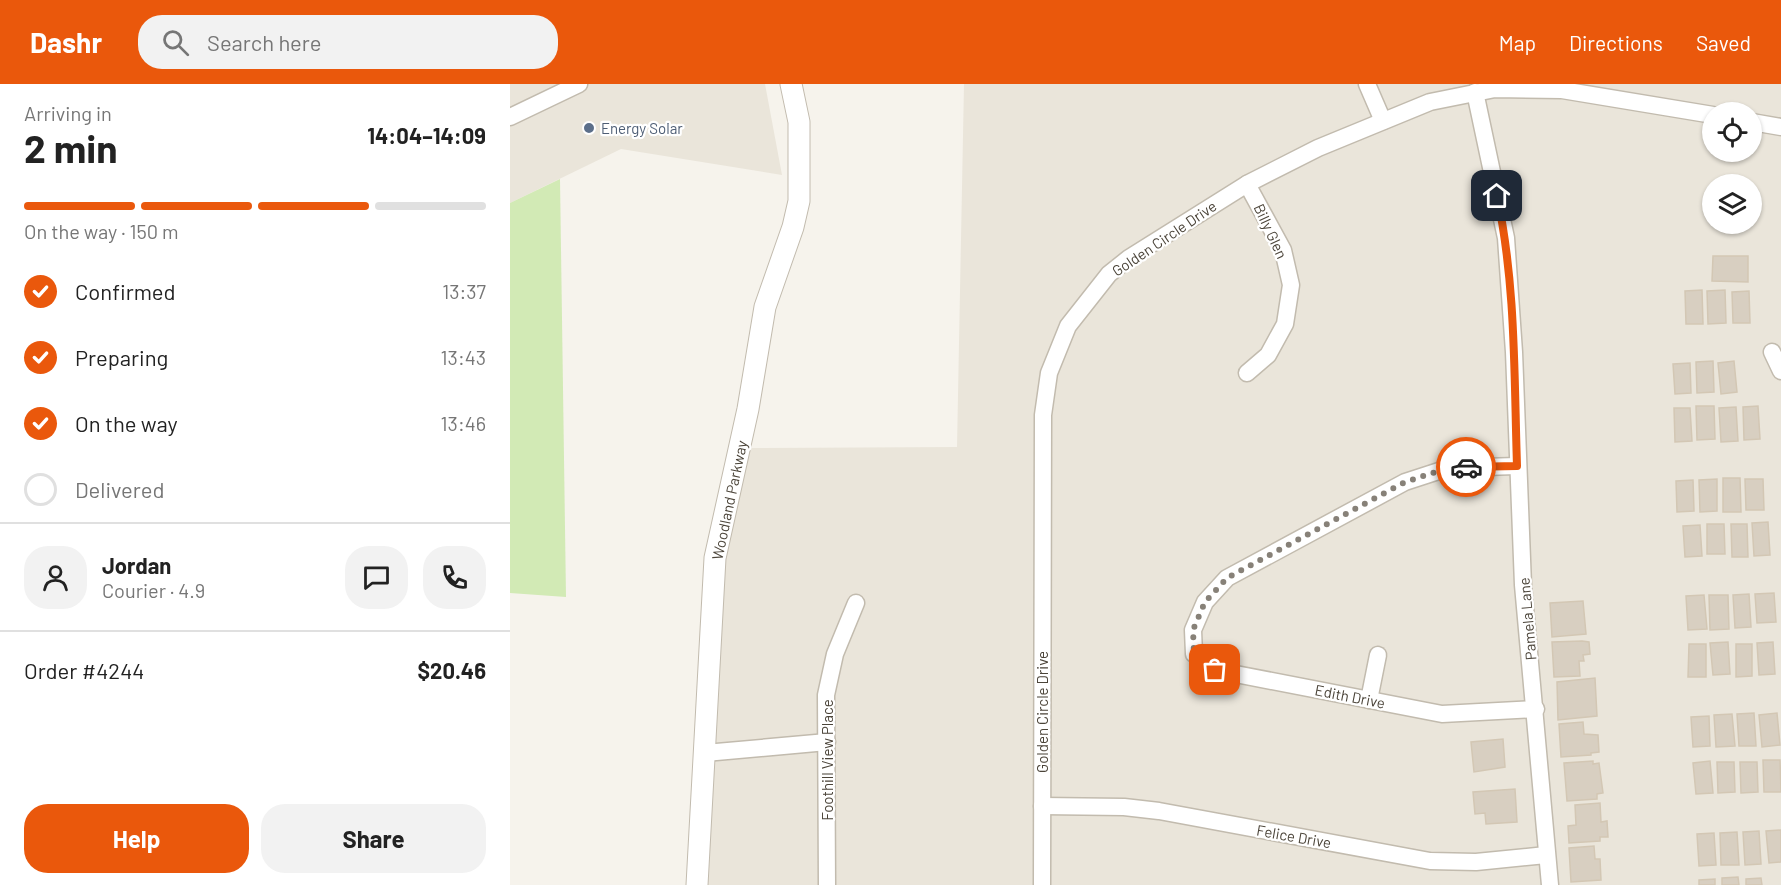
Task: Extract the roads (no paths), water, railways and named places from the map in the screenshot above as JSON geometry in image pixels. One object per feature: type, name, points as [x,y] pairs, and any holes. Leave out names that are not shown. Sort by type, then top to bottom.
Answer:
[{"type":"street","points":[[510,117],[579,84]]},
{"type":"street","name":"Woodland Parkway","points":[[697,885],[715,558],[748,409],[765,307],[793,227],[799,201],[799,122],[791,84]]},
{"type":"street","points":[[1367,84],[1383,121]]},
{"type":"street","name":"Golden Circle Drive","points":[[1042,885],[1043,415],[1049,373],[1068,326],[1109,274],[1129,258],[1247,184],[1318,148],[1430,102],[1495,89],[1562,90],[1702,113]]},
{"type":"street","name":"Pamela Lane","points":[[1475,92],[1506,238],[1514,352],[1523,585],[1536,709],[1550,885]]},
{"type":"street","points":[[1762,124],[1781,127]]},
{"type":"street","name":"Billy Glen","points":[[1247,184],[1283,250],[1291,285],[1285,324],[1268,355],[1247,373]]},
{"type":"street","points":[[1772,352],[1781,371]]},
{"type":"street","name":"Edith Drive","points":[[1517,466],[1448,468],[1405,482],[1227,578],[1205,602],[1193,630],[1194,654],[1215,670],[1442,714],[1536,709]]},
{"type":"street","name":"Foothill View Place","points":[[828,885],[826,695],[835,654],[856,603]]},
{"type":"street","points":[[1369,700],[1378,655]]},
{"type":"street","points":[[705,753],[827,742]]},
{"type":"street","name":"Felice Drive","points":[[1042,806],[1124,807],[1159,811],[1430,861],[1476,862],[1546,855]]},
{"type":"place","name":"Energy Solar","points":[[589,128]]}]
